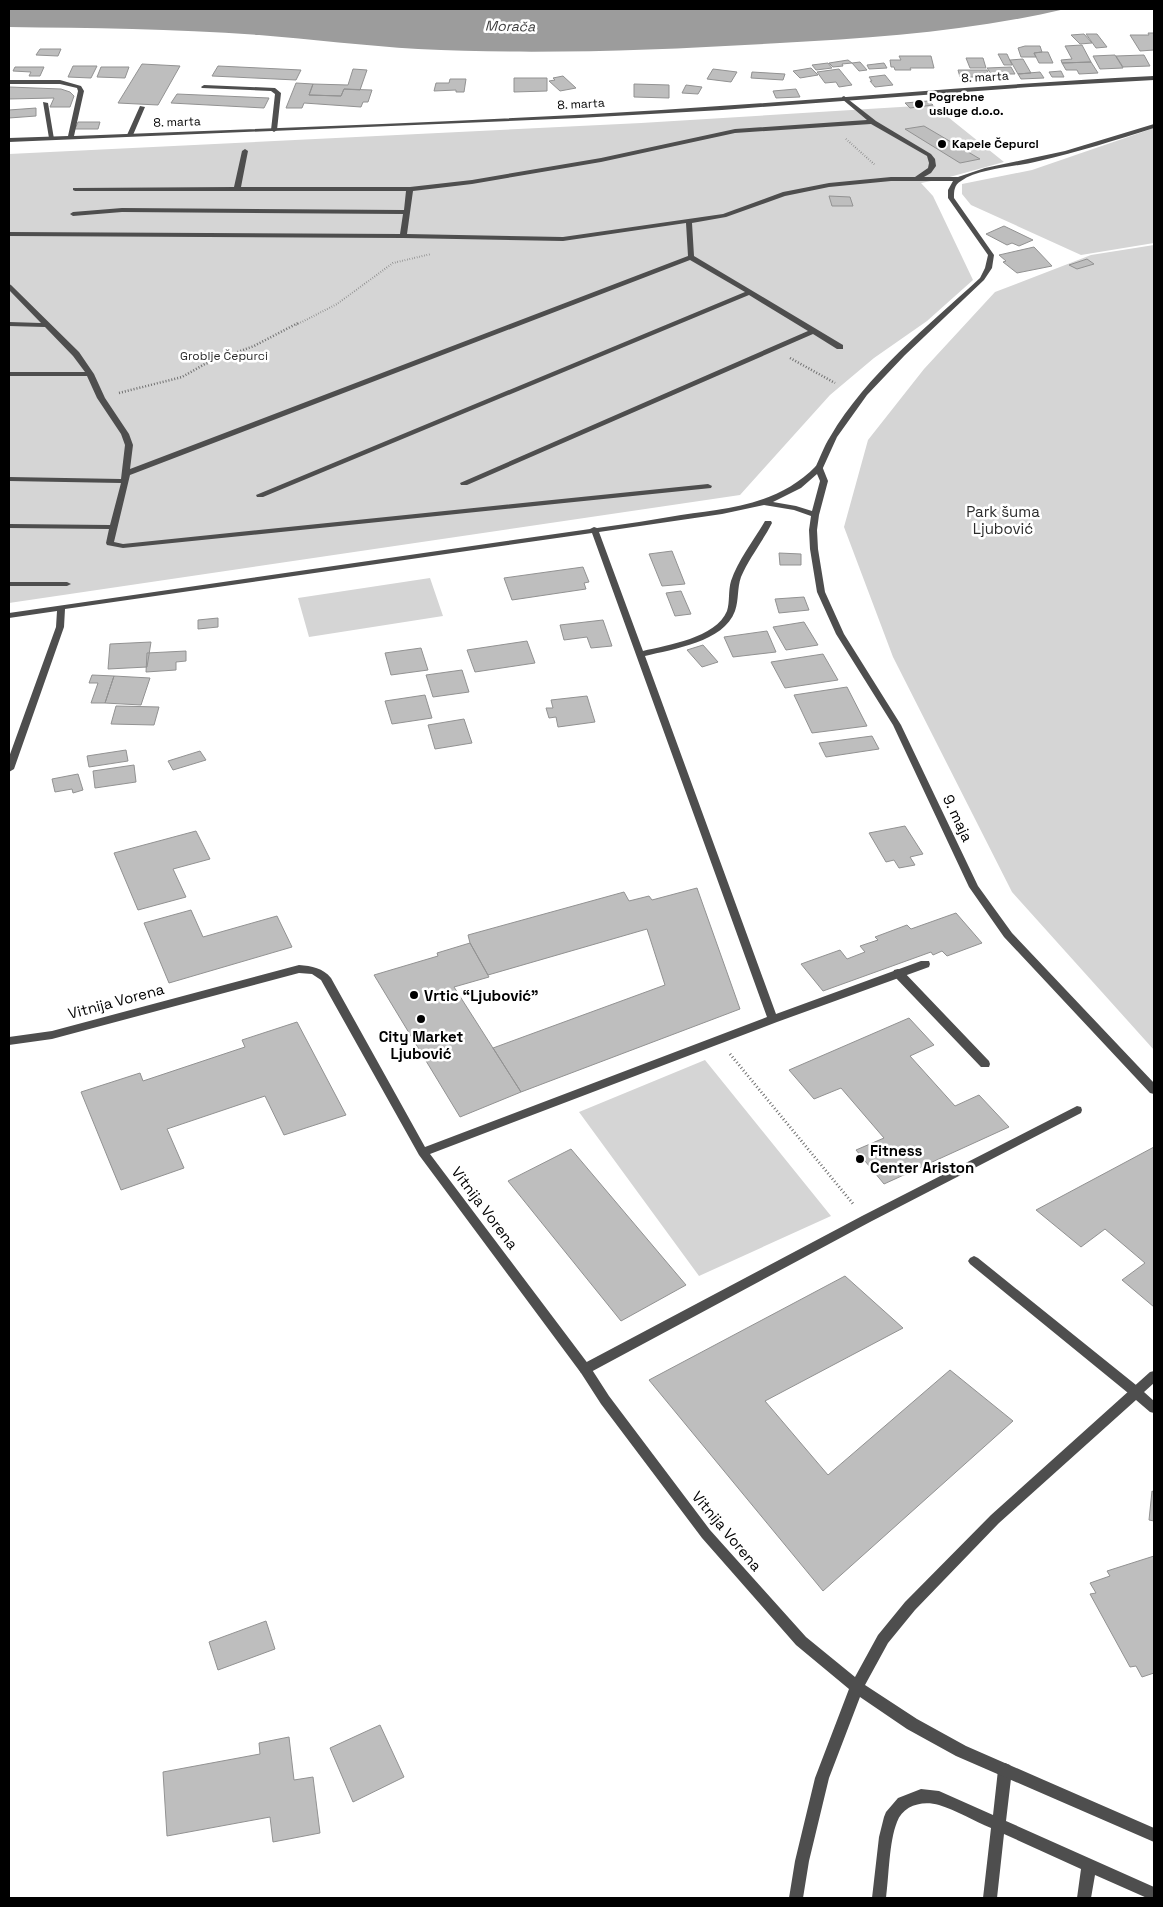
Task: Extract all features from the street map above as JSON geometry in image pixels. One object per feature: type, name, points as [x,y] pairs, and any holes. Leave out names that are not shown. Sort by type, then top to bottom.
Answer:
[{"type":"street","name":"8. marta","points":[[9,140],[660,112],[1154,78]]},
{"type":"street","points":[[9,82],[60,82],[79,87],[81,91],[71,137]]},
{"type":"street","points":[[204,86],[273,89],[278,93],[274,130]]},
{"type":"street","points":[[844,98],[856,112],[870,122],[929,155],[934,161],[934,166],[932,170],[918,178]]},
{"type":"street","points":[[45,102],[52,138]]},
{"type":"street","points":[[130,135],[142,107]]},
{"type":"street","points":[[75,189],[410,189],[472,182],[601,160],[735,131],[870,122]]},
{"type":"street","points":[[9,234],[403,236],[563,240],[724,216],[803,189],[918,178],[960,179],[1037,160],[1154,126]]},
{"type":"street","points":[[237,189],[245,151]]},
{"type":"street","points":[[9,615],[722,512],[764,503],[797,488],[810,479],[819,468],[833,437],[854,406],[888,368],[982,279],[988,271],[991,256],[951,198],[950,192],[953,185],[960,179]]},
{"type":"street","points":[[403,236],[410,189]]},
{"type":"street","points":[[72,214],[122,210],[406,212]]},
{"type":"street","points":[[689,222],[691,257]]},
{"type":"street","points":[[691,257],[840,347]]},
{"type":"street","points":[[9,479],[125,477],[691,257]]},
{"type":"street","points":[[9,286],[76,354],[90,374],[101,398],[125,434],[129,446],[125,477],[112,527],[110,543],[123,546],[708,486]]},
{"type":"street","points":[[260,495],[749,293]]},
{"type":"street","points":[[9,324],[48,325]]},
{"type":"street","points":[[464,483],[813,331]]},
{"type":"street","points":[[9,374],[90,374]]},
{"type":"street","name":"9. maja","points":[[819,468],[824,481],[815,515],[814,550],[821,592],[830,614],[862,670],[884,701],[897,725],[974,886],[1008,935],[1154,1090]]},
{"type":"street","points":[[764,503],[796,508],[815,515]]},
{"type":"street","points":[[640,654],[689,641],[720,628],[731,612],[735,580],[744,561],[759,543],[768,524]]},
{"type":"street","points":[[9,526],[112,527]]},
{"type":"street","points":[[594,529],[773,1019]]},
{"type":"street","points":[[9,584],[67,584]]},
{"type":"street","points":[[10,763],[60,627],[61,607]]},
{"type":"street","points":[[423,1152],[773,1019],[925,964]]},
{"type":"street","name":"Vitnija Vorena","points":[[9,1041],[52,1034],[299,969],[314,970],[321,974],[327,980],[423,1152],[585,1369],[604,1400],[706,1534],[801,1641],[856,1688],[912,1724],[961,1751],[1154,1835]]},
{"type":"street","points":[[898,974],[985,1064]]},
{"type":"street","points":[[585,1369],[866,1219],[1077,1110]]},
{"type":"street","points":[[974,1261],[1154,1408]]},
{"type":"street","points":[[796,1898],[802,1861],[822,1778],[856,1688],[883,1639],[910,1606],[994,1519],[1154,1376]]},
{"type":"street","points":[[990,1898],[1006,1770]]},
{"type":"street","points":[[879,1898],[886,1837],[891,1817],[903,1803],[921,1796],[939,1798],[1154,1894]]},
{"type":"street","points":[[1084,1898],[1088,1864]]},
{"type":"path","points":[[828,124],[891,180]]},
{"type":"path","points":[[101,398],[182,377],[205,364],[254,346],[337,304],[360,290],[393,262],[438,252]]},
{"type":"path","points":[[774,349],[835,383]]},
{"type":"path","points":[[718,1040],[866,1219]]},
{"type":"green space","name":"Groblje Čepurci","points":[[933,105],[1004,162],[921,183],[933,196],[973,280],[927,321],[874,358],[830,395],[740,495],[9,603],[9,154],[641,123]]},
{"type":"green space","points":[[1154,128],[1154,243],[1081,255],[971,205],[962,194],[962,184],[1032,170]]},
{"type":"green space","name":"Park šuma Ljubović","points":[[1154,245],[1154,1050],[1012,892],[893,657],[844,527],[868,440],[924,369],[995,292],[1091,255]]},
{"type":"green space","points":[[430,578],[443,616],[309,637],[298,598]]},
{"type":"green space","points":[[705,1060],[831,1216],[699,1276],[579,1112]]},
{"type":"water","name":"Morača","points":[[9,9],[1065,9],[994,23],[888,36],[690,48],[509,52],[418,49],[197,31],[9,27]]},
{"type":"building","points":[[1148,33],[1154,33],[1154,50],[1140,51],[1130,35],[1149,35]]},
{"type":"building","points":[[1084,34],[1092,43],[1080,44],[1071,35]]},
{"type":"building","points":[[1086,34],[1097,34],[1107,47],[1096,48]]},
{"type":"building","points":[[1082,45],[1091,62],[1062,63],[1061,60],[1072,59],[1065,46]]},
{"type":"building","points":[[1040,46],[1042,52],[1034,53],[1036,57],[1021,57],[1018,48]]},
{"type":"building","points":[[40,49],[61,49],[58,56],[36,55]]},
{"type":"building","points":[[1048,52],[1053,63],[1039,63],[1034,53]]},
{"type":"building","points":[[998,54],[1007,54],[1012,65],[1004,65]]},
{"type":"building","points":[[1115,55],[1123,68],[1100,69],[1093,56]]},
{"type":"building","points":[[1144,55],[1150,66],[1123,67],[1116,56]]},
{"type":"building","points":[[899,56],[931,56],[934,68],[895,70],[894,67],[891,67],[890,60],[901,60]]},
{"type":"building","points":[[966,58],[983,58],[986,68],[970,68]]},
{"type":"building","points":[[1023,59],[1031,73],[1018,74],[1010,60]]},
{"type":"building","points":[[848,60],[852,63],[842,64],[843,66],[833,67],[829,63]]},
{"type":"building","points":[[860,62],[867,70],[859,71],[852,63]]},
{"type":"building","points":[[1091,62],[1098,73],[1079,74],[1077,70],[1066,70],[1062,63]]},
{"type":"building","points":[[828,63],[832,68],[816,70],[812,65]]},
{"type":"building","points":[[884,63],[887,68],[869,69],[867,65]]},
{"type":"building","points":[[142,64],[180,66],[158,105],[118,103]]},
{"type":"building","points":[[73,66],[97,66],[91,78],[68,77]]},
{"type":"building","points":[[218,66],[301,70],[296,80],[212,76]]},
{"type":"building","points":[[15,67],[44,67],[40,76],[29,76],[31,72],[13,71]]},
{"type":"building","points":[[101,67],[129,67],[125,78],[97,77]]},
{"type":"building","points":[[1011,67],[1015,74],[991,74],[987,68]]},
{"type":"building","points":[[811,68],[818,75],[800,78],[793,71]]},
{"type":"building","points":[[353,69],[367,70],[360,90],[344,89],[341,96],[309,95],[313,84],[348,85]]},
{"type":"building","points":[[713,69],[737,72],[731,82],[707,79]]},
{"type":"building","points":[[839,69],[852,85],[839,87],[836,82],[825,83],[817,72]]},
{"type":"building","points":[[958,70],[987,70],[990,77],[960,77]]},
{"type":"building","points":[[1061,71],[1064,77],[1052,77],[1049,72]]},
{"type":"building","points":[[752,72],[785,74],[783,80],[751,78]]},
{"type":"building","points":[[1040,72],[1044,78],[1021,79],[1018,74]]},
{"type":"building","points":[[885,75],[893,85],[875,87],[870,81],[872,81],[869,77]]},
{"type":"building","points":[[563,76],[576,88],[560,91],[549,81]]},
{"type":"building","points":[[514,78],[547,78],[547,91],[514,92]]},
{"type":"building","points":[[450,79],[466,79],[464,92],[456,92],[456,90],[434,91],[436,83],[449,83]]},
{"type":"building","points":[[296,83],[313,84],[309,95],[341,96],[344,89],[372,90],[368,102],[363,102],[361,107],[304,103],[302,108],[286,108]]},
{"type":"building","points":[[634,84],[669,85],[669,98],[634,97]]},
{"type":"building","points":[[686,85],[702,87],[698,94],[682,93]]},
{"type":"building","points":[[9,87],[61,89],[70,92],[74,96],[70,107],[50,107],[54,98],[9,99]]},
{"type":"building","points":[[796,89],[800,97],[776,98],[773,91]]},
{"type":"building","points":[[177,94],[269,98],[264,108],[171,103]]},
{"type":"building","name":"Pogrebne usluge d.o.o.","points":[[928,101],[933,105],[910,108],[905,103]]},
{"type":"building","points":[[36,108],[36,116],[9,118],[9,110]]},
{"type":"building","points":[[78,122],[100,122],[98,129],[75,129]]},
{"type":"building","name":"Kapele Čepurci","points":[[924,126],[980,159],[960,163],[905,129]]},
{"type":"building","points":[[829,196],[850,197],[853,206],[832,206]]},
{"type":"building","points":[[1004,226],[1033,240],[1019,246],[1012,243],[1007,245],[986,234]]},
{"type":"building","points":[[1034,247],[1052,266],[1017,273],[1003,262],[1006,261],[999,255]]},
{"type":"building","points":[[1087,259],[1094,264],[1077,269],[1069,265]]},
{"type":"building","points":[[672,551],[685,584],[662,586],[649,554]]},
{"type":"building","points":[[779,553],[801,554],[801,565],[780,565]]},
{"type":"building","points":[[583,567],[589,582],[584,583],[586,589],[512,600],[504,578]]},
{"type":"building","points":[[681,591],[691,614],[675,616],[666,593]]},
{"type":"building","points":[[804,597],[809,610],[779,613],[775,599]]},
{"type":"building","points":[[218,618],[218,627],[198,629],[198,620]]},
{"type":"building","points":[[603,620],[612,646],[591,648],[587,637],[564,640],[560,625]]},
{"type":"building","points":[[804,622],[818,645],[786,650],[773,627]]},
{"type":"building","points":[[767,631],[776,652],[733,657],[724,637]]},
{"type":"building","points":[[527,641],[535,663],[475,672],[467,650]]},
{"type":"building","points":[[151,642],[147,667],[108,669],[110,644]]},
{"type":"building","points":[[703,645],[718,662],[702,667],[687,650]]},
{"type":"building","points":[[421,648],[428,670],[391,675],[385,653]]},
{"type":"building","points":[[186,651],[186,661],[176,662],[176,670],[146,672],[147,653]]},
{"type":"building","points":[[823,654],[838,680],[785,688],[771,662]]},
{"type":"building","points":[[462,670],[469,692],[433,697],[426,675]]},
{"type":"building","points":[[92,675],[114,676],[105,703],[91,703],[98,683],[89,683]]},
{"type":"building","points":[[114,676],[150,678],[141,705],[105,703]]},
{"type":"building","points":[[847,687],[867,726],[812,733],[794,695]]},
{"type":"building","points":[[425,695],[432,718],[392,724],[385,701]]},
{"type":"building","points":[[587,696],[595,722],[558,727],[556,717],[549,718],[546,708],[553,708],[551,700]]},
{"type":"building","points":[[116,706],[159,707],[154,725],[111,724]]},
{"type":"building","points":[[464,719],[472,743],[435,749],[428,725]]},
{"type":"building","points":[[872,736],[879,749],[826,757],[819,743]]},
{"type":"building","points":[[126,750],[128,761],[89,767],[87,756]]},
{"type":"building","points":[[200,751],[206,760],[173,770],[168,761]]},
{"type":"building","points":[[134,765],[136,782],[95,788],[93,771]]},
{"type":"building","points":[[78,774],[83,790],[73,793],[72,789],[55,792],[52,779]]},
{"type":"building","points":[[905,826],[923,854],[910,857],[915,865],[899,868],[894,860],[886,862],[869,833]]},
{"type":"building","points":[[196,831],[210,859],[173,869],[186,897],[138,910],[114,853]]},
{"type":"building","points":[[697,888],[740,1009],[521,1092],[493,1048],[665,985],[647,929],[488,975],[470,943],[468,935],[624,892],[629,901],[649,896],[652,900]]},
{"type":"building","points":[[191,910],[203,937],[277,916],[292,947],[169,983],[144,923]]},
{"type":"building","points":[[956,913],[982,943],[947,956],[942,951],[933,955],[931,952],[823,991],[801,964],[840,950],[847,959],[865,952],[860,946],[878,940],[875,937],[907,925],[911,929]]},
{"type":"building","points":[[470,943],[489,977],[454,987],[521,1092],[460,1117],[374,975],[438,956],[437,953]]},
{"type":"building","points":[[909,1018],[934,1045],[910,1056],[955,1106],[979,1095],[1009,1127],[884,1184],[856,1150],[884,1138],[841,1088],[814,1099],[789,1070]]},
{"type":"building","points":[[297,1022],[346,1115],[284,1135],[265,1096],[167,1129],[184,1168],[121,1190],[81,1092],[140,1073],[143,1081],[245,1047],[242,1040]]},
{"type":"building","points":[[1154,1147],[1154,1307],[1122,1280],[1145,1263],[1105,1229],[1081,1247],[1036,1210]]},
{"type":"building","points":[[571,1149],[686,1285],[621,1321],[508,1181]]},
{"type":"building","points":[[845,1276],[903,1328],[765,1401],[828,1475],[950,1370],[1013,1421],[823,1591],[649,1380]]},
{"type":"building","points":[[1152,1491],[1154,1492],[1154,1521],[1149,1520]]},
{"type":"building","points":[[1154,1556],[1154,1673],[1142,1677],[1136,1666],[1130,1667],[1090,1594],[1096,1593],[1090,1583],[1110,1576],[1107,1571]]},
{"type":"building","points":[[266,1621],[275,1649],[218,1670],[209,1642]]},
{"type":"building","points":[[380,1725],[404,1777],[353,1802],[330,1748]]},
{"type":"building","points":[[289,1737],[294,1780],[313,1777],[320,1833],[273,1842],[270,1817],[167,1836],[163,1772],[260,1754],[259,1743]]},
{"type":"place","name":"Pogrebne usluge d.o.o.","points":[[919,104]]},
{"type":"place","name":"Kapele Čepurci","points":[[942,144]]},
{"type":"place","name":"Vrtic “Ljubović”","points":[[414,995]]},
{"type":"place","name":"City Market Ljubović","points":[[421,1019]]},
{"type":"place","name":"Fitness Center Ariston","points":[[860,1159]]}]
